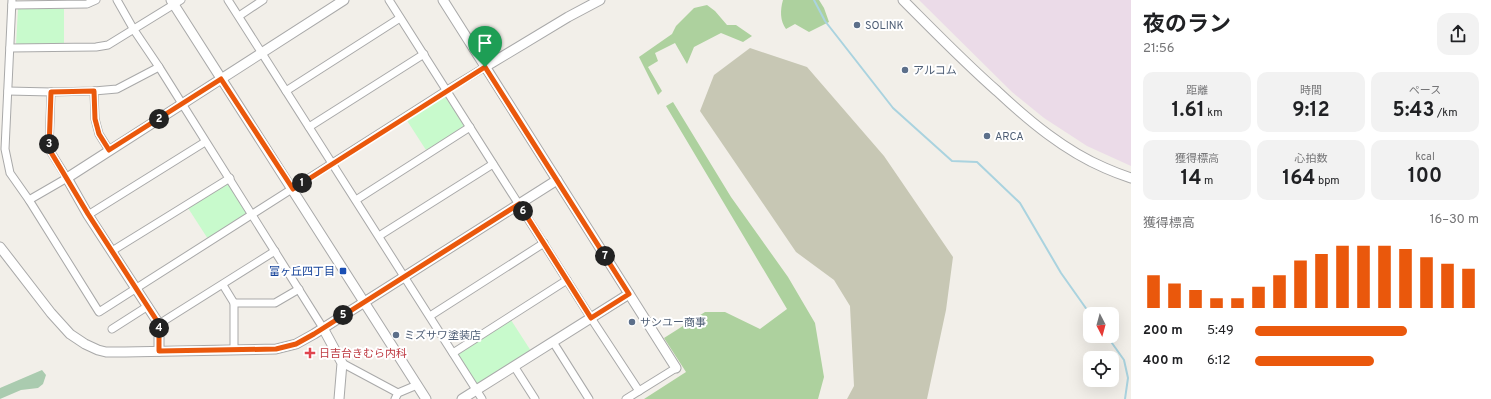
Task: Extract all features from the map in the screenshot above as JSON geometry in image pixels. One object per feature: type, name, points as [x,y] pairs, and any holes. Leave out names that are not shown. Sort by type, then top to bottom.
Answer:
[{"type":"street","points":[[96,0],[87,4],[12,2],[5,149],[6,160],[10,173],[29,200],[99,312],[447,90],[568,17],[600,0]]},
{"type":"street","points":[[117,0],[134,30],[160,67],[205,142],[230,178],[299,289],[342,364],[397,396],[417,385]]},
{"type":"street","points":[[228,0],[482,399]]},
{"type":"street","points":[[239,16],[263,0]]},
{"type":"street","points":[[29,200],[66,178],[344,0]]},
{"type":"street","points":[[389,0],[639,391]]},
{"type":"street","points":[[443,0],[676,368],[626,399]]},
{"type":"street","points":[[903,0],[954,52],[1013,106],[1043,131],[1090,161],[1131,178]]},
{"type":"street","points":[[10,48],[96,47],[108,45],[134,30],[175,1],[221,79],[293,189],[426,399]]},
{"type":"street","points":[[286,91],[400,18]]},
{"type":"street","points":[[309,127],[424,54]]},
{"type":"street","points":[[8,91],[51,92],[117,89],[160,67]]},
{"type":"street","points":[[94,91],[95,119],[99,134],[109,150]]},
{"type":"street","points":[[51,92],[49,149],[88,214],[159,324],[159,351]]},
{"type":"street","points":[[356,200],[470,127]]},
{"type":"street","points":[[88,214],[205,142]]},
{"type":"street","points":[[379,236],[494,164]]},
{"type":"street","points":[[112,251],[230,178]]},
{"type":"street","points":[[0,247],[63,327],[77,340],[92,347],[106,352],[276,349],[304,340],[557,180]]},
{"type":"street","points":[[430,316],[544,243]]},
{"type":"street","points":[[159,324],[275,251]]},
{"type":"street","points":[[453,353],[567,280]]},
{"type":"street","points":[[223,285],[234,303],[234,350]]},
{"type":"street","points":[[234,303],[275,303],[299,289]]},
{"type":"street","points":[[462,399],[629,294]]},
{"type":"street","points":[[112,329],[148,306]]},
{"type":"street","points":[[552,342],[589,399]]},
{"type":"street","points":[[339,399],[342,364]]},
{"type":"street","points":[[514,366],[535,399]]},
{"type":"shaded area","points":[[919,0],[1131,0],[1131,166],[1087,146],[1044,118],[1012,92]]},
{"type":"shaded area","points":[[750,48],[807,67],[884,156],[953,257],[946,310],[927,399],[847,399],[854,386],[850,306],[834,280],[796,252],[700,111],[714,75]]},
{"type":"green space","points":[[783,0],[819,0],[824,8],[829,22],[809,32],[795,24],[786,29],[781,15]]},
{"type":"green space","points":[[707,5],[715,11],[727,25],[736,25],[752,36],[743,42],[721,33],[694,47],[687,64],[675,43],[655,53],[658,61],[648,67],[662,91],[658,95],[639,57],[672,34],[676,26],[694,8]]},
{"type":"green space","points":[[18,9],[64,9],[64,44],[16,45]]},
{"type":"green space","points":[[445,97],[464,123],[463,128],[426,150],[406,119]]},
{"type":"green space","points":[[673,102],[731,197],[788,277],[815,323],[824,377],[818,399],[644,399],[686,372],[664,338],[705,312],[725,312],[760,329],[787,309],[666,106]]},
{"type":"green space","points":[[225,183],[231,185],[246,211],[245,217],[208,239],[188,208]]},
{"type":"green space","points":[[511,320],[531,351],[479,384],[475,382],[458,356],[460,352]]},
{"type":"green space","points":[[42,370],[46,375],[43,384],[38,388],[21,390],[0,399],[0,388]]},
{"type":"waterway","points":[[814,0],[825,21],[893,108],[952,161],[977,162],[1020,203],[1061,273],[1085,307]]},
{"type":"waterway","points":[[1112,343],[1124,360],[1128,378],[1125,399]]},
{"type":"place","name":"SOLINK","points":[[857,25]]},
{"type":"place","name":"アルコム","points":[[905,70]]},
{"type":"place","name":"ARCA","points":[[987,136]]},
{"type":"place","name":"富ヶ丘四丁目","points":[[343,271]]},
{"type":"place","name":"サンユー商事","points":[[632,322]]},
{"type":"place","name":"ミズサワ塗装店","points":[[396,335]]},
{"type":"place","name":"日吉台きむら内科","points":[[310,353]]},
{"type":"route","points":[[485,67],[629,294],[591,318],[519,204],[296,344],[276,349],[159,351],[159,324],[88,214],[49,149],[51,92],[94,91],[95,119],[99,134],[109,150],[221,79],[293,189],[485,67]]}]
